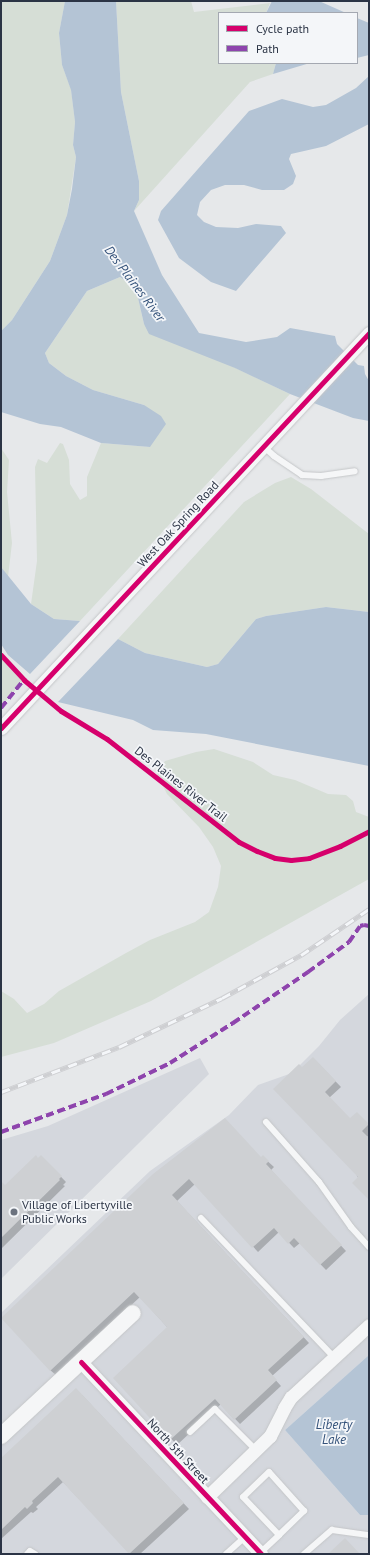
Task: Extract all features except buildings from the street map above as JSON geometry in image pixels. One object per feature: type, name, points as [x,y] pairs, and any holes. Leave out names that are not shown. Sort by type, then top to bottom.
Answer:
[{"type":"street","name":"West Oak Spring Road","points":[[1,728],[365,337]]},
{"type":"street","points":[[1,1436],[133,1314]]},
{"type":"street","points":[[207,1497],[270,1436],[284,1408],[296,1392],[369,1325]]},
{"type":"street","name":"North 5th Street","points":[[81,1362],[260,1553]]},
{"type":"lane","points":[[263,446],[274,456],[302,475],[321,476],[355,471]]},
{"type":"lane","points":[[266,1122],[319,1182],[351,1228],[369,1247]]},
{"type":"lane","points":[[202,1218],[334,1357]]},
{"type":"lane","points":[[190,1432],[215,1409],[256,1450]]},
{"type":"lane","points":[[260,1553],[279,1535],[304,1511],[269,1472],[244,1497],[279,1535]]},
{"type":"lane","points":[[304,1554],[332,1530],[369,1535]]},
{"type":"lane","points":[[226,1554],[245,1537]]},
{"type":"lane","points":[[27,1554],[30,1551],[35,1554]]},
{"type":"shaded area","points":[[1,1],[65,1],[59,33],[62,65],[71,89],[75,122],[73,145],[76,157],[67,215],[50,261],[12,320],[1,331]]},
{"type":"shaded area","points":[[116,1],[191,1],[194,12],[270,3],[266,12],[218,12],[218,64],[276,64],[273,74],[250,82],[134,211],[139,200],[139,181],[121,92]]},
{"type":"shaded area","points":[[120,277],[130,284],[138,298],[144,324],[290,394],[80,621],[54,619],[31,604],[37,561],[35,467],[38,459],[47,463],[60,443],[63,444],[69,460],[70,484],[80,500],[87,496],[87,477],[101,443],[150,447],[144,405],[93,390],[66,376],[49,363],[45,353],[87,291]]},
{"type":"shaded area","points":[[1,448],[9,460],[7,492],[12,543],[8,577],[1,567]]},
{"type":"shaded area","points":[[291,477],[311,489],[369,534],[369,612],[326,607],[266,616],[256,619],[218,664],[207,667],[145,653],[118,639],[244,502],[275,483]]},
{"type":"shaded area","points":[[1,656],[23,681],[1,707]]},
{"type":"shaded area","points":[[214,749],[253,762],[273,775],[295,780],[328,794],[346,795],[353,801],[356,812],[369,817],[369,879],[151,1001],[54,1043],[1,1057],[1,991],[14,999],[27,1013],[44,1004],[59,991],[126,953],[150,940],[195,922],[209,912],[218,887],[221,866],[213,847],[199,827],[167,794],[157,774],[165,761],[196,752]]},
{"type":"shaded area","points":[[369,994],[369,1355],[285,1430],[360,1515],[369,1515],[369,1554],[1,1554],[1,1313],[150,1171],[229,1115],[258,1085],[292,1073],[319,1046],[340,1020]]},
{"type":"shaded area","points":[[200,1058],[209,1074],[1,1279],[1,1140],[48,1126]]},
{"type":"water","name":"Des Plaines River","points":[[65,1],[116,1],[121,92],[139,181],[139,200],[134,211],[162,275],[199,333],[246,342],[277,337],[290,328],[335,336],[337,344],[358,365],[364,366],[365,374],[369,381],[369,421],[353,418],[290,394],[235,368],[149,334],[144,324],[138,298],[130,284],[120,277],[87,291],[45,353],[49,363],[66,376],[93,390],[144,405],[161,416],[166,424],[150,447],[101,443],[61,427],[40,424],[1,412],[1,331],[12,320],[50,261],[67,215],[72,189],[76,157],[73,145],[75,122],[71,90],[62,65],[59,33]]},
{"type":"water","points":[[272,1],[319,1],[344,12],[266,12]]},
{"type":"water","points":[[358,18],[369,23],[369,55],[358,58]]},
{"type":"water","points":[[276,64],[307,64],[273,74]]},
{"type":"water","points":[[369,76],[369,124],[326,146],[291,154],[289,159],[296,176],[293,184],[284,190],[262,190],[244,185],[225,185],[211,190],[200,202],[197,215],[204,222],[216,227],[238,228],[256,224],[281,226],[286,233],[236,291],[211,282],[179,258],[158,220],[161,211],[249,111],[282,99],[313,107],[326,105],[356,88]]},
{"type":"water","points":[[1,567],[31,604],[54,619],[80,621],[30,674],[8,655],[1,644]]},
{"type":"water","points":[[326,607],[369,612],[369,766],[206,734],[153,730],[133,720],[58,702],[118,639],[145,653],[207,667],[218,664],[256,619],[266,616]]},
{"type":"water","name":"Liberty Lake","points":[[369,1355],[369,1515],[360,1515],[285,1430]]},
{"type":"railway","points":[[1,1092],[119,1047],[222,998],[301,955],[369,909]]},
{"type":"marked path","points":[[1,708],[24,680]]},
{"type":"marked path","points":[[1,1132],[106,1094],[170,1063],[233,1023],[308,972],[349,942],[360,926],[369,926]]},
{"type":"cycle path","points":[[1,728],[369,333]]},
{"type":"cycle path","name":"Des Plaines River Trail","points":[[1,655],[24,680],[61,711],[107,739],[239,842],[257,851],[275,858],[291,860],[309,858],[340,846],[369,831]]},
{"type":"cycle path","points":[[81,1362],[261,1554]]},
{"type":"place","name":"Village of Libertyville Public Works","points":[[14,1212]]}]
